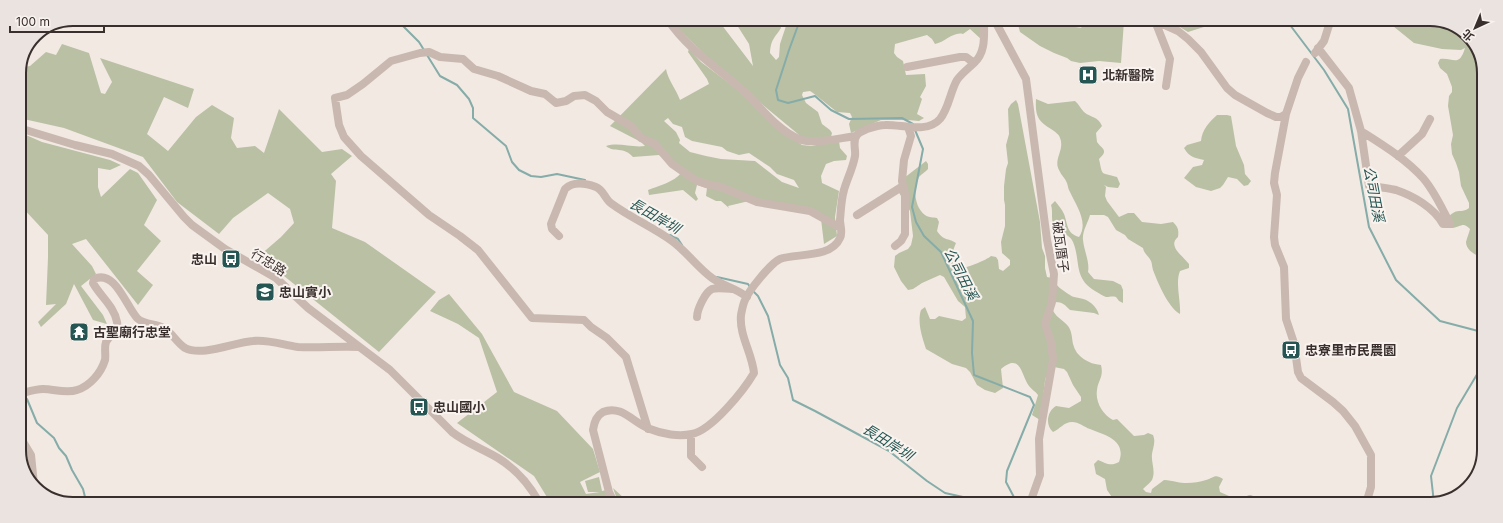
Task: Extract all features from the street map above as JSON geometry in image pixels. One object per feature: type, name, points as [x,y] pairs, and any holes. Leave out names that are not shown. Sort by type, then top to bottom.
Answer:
[{"type":"street","points":[[672,26],[678,35],[712,66],[747,94],[776,124],[798,139],[808,142],[856,136],[863,131],[883,124],[908,127],[926,126],[940,119],[960,75],[979,58],[983,49],[984,26]]},
{"type":"street","name":"破瓦厝子","points":[[998,26],[1026,79],[1047,240],[1054,274],[1052,302],[1045,324],[1051,342],[1053,360],[1039,440],[1040,475],[1032,497]]},
{"type":"street","points":[[1158,26],[1170,59],[1166,86]]},
{"type":"street","points":[[1167,26],[1178,31],[1201,52],[1227,88],[1235,95],[1271,115],[1281,117],[1286,114]]},
{"type":"street","points":[[1329,26],[1324,41],[1316,50],[1349,88],[1361,131],[1369,186],[1397,190],[1424,204],[1439,216],[1443,224],[1450,224],[1439,200],[1423,179],[1398,156],[1361,131]]},
{"type":"street","points":[[648,429],[626,357],[607,338],[584,320],[532,318],[478,250],[429,215],[361,156],[344,137],[339,125],[334,98],[347,94],[363,84],[391,60],[404,56],[429,52],[440,57],[463,59],[474,69],[498,76],[531,91],[545,94],[556,103],[566,101],[574,96],[585,95],[596,101],[607,112],[631,126],[642,138],[655,144],[672,164],[695,180],[721,187],[757,202],[810,211],[839,227]]},
{"type":"street","points":[[907,67],[960,57],[966,57],[974,64]]},
{"type":"street","points":[[1306,62],[1298,78],[1286,114],[1275,173],[1274,183],[1277,195],[1274,237],[1275,245],[1284,267],[1286,319],[1294,343],[1298,372],[1301,378],[1343,411],[1355,426],[1371,455],[1371,487],[1368,497]]},
{"type":"street","points":[[1398,156],[1422,134],[1430,119]]},
{"type":"street","points":[[895,246],[901,241],[905,234],[905,194],[903,186],[904,160],[911,136],[908,127]]},
{"type":"street","name":"行忠路","points":[[26,130],[75,145],[112,154],[139,166],[149,175],[184,218],[192,225],[225,249],[276,278],[308,308],[390,370],[452,432],[461,439],[497,457],[512,468],[537,497]]},
{"type":"street","points":[[612,497],[593,430],[594,422],[598,415],[612,410],[623,412],[648,429],[670,434],[691,435],[722,414],[754,373],[741,325],[741,314],[748,295],[754,285],[775,262],[781,259],[814,255],[830,248],[840,238],[841,234],[839,227],[844,191],[856,153],[854,142],[856,136]]},
{"type":"street","points":[[559,236],[552,229],[551,224],[565,189],[576,183],[596,187],[600,189],[611,204],[673,242],[695,264],[714,279],[748,295]]},
{"type":"street","points":[[857,215],[903,186]]},
{"type":"street","points":[[26,392],[43,389],[66,391],[76,390],[91,382],[97,375],[105,359],[105,344],[116,330],[118,322],[110,304],[93,283],[94,279],[99,277],[111,281],[137,318],[142,322],[166,329],[185,348],[192,350],[212,350],[260,340],[286,346],[308,348],[359,347]]},
{"type":"street","points":[[697,317],[697,311],[704,298],[713,288],[739,290]]},
{"type":"street","points":[[691,435],[691,456],[702,467]]},
{"type":"street","points":[[26,447],[31,455],[33,474]]},
{"type":"green space","points":[[675,26],[723,26],[753,66],[749,44],[738,26],[781,26],[770,48],[770,53],[776,60],[779,57],[780,44],[786,26],[981,26],[982,40],[970,29],[963,34],[960,33],[953,35],[935,44],[927,35],[895,44],[894,53],[903,61],[906,75],[925,74],[926,86],[920,97],[922,99],[917,114],[924,118],[919,121],[881,120],[851,133],[849,124],[852,117],[850,113],[837,112],[810,91],[803,92],[802,95],[806,103],[818,112],[822,124],[832,133],[831,137],[804,139],[722,71]]},
{"type":"green space","points":[[1018,26],[1069,26],[1082,28],[1079,26],[1124,26],[1121,63],[1099,61],[1080,63],[1071,61],[1040,46],[1020,32]]},
{"type":"green space","points":[[1178,26],[1207,26],[1188,32]]},
{"type":"green space","points":[[1393,26],[1436,26],[1445,28],[1455,33],[1455,48],[1465,48],[1461,50],[1442,49],[1414,43]]},
{"type":"green space","points":[[62,44],[89,53],[101,93],[105,94],[112,82],[100,58],[194,89],[188,108],[164,97],[147,134],[168,151],[196,117],[212,105],[234,118],[231,138],[237,148],[255,146],[264,153],[279,109],[322,152],[342,149],[352,156],[331,174],[336,181],[332,228],[365,242],[436,292],[379,352],[259,256],[281,237],[294,223],[290,209],[268,193],[233,218],[219,234],[177,202],[143,157],[64,128],[26,120],[27,67],[30,66],[46,52],[56,55]]},
{"type":"green space","points":[[1465,48],[1470,48],[1477,70],[1477,255],[1469,250],[1466,245],[1470,229],[1466,225],[1452,228],[1442,226],[1447,218],[1455,212],[1469,208],[1469,203],[1461,186],[1459,172],[1452,154],[1451,144],[1453,135],[1448,106],[1452,87],[1447,74],[1440,68],[1438,63],[1440,59],[1458,60],[1463,54]]},
{"type":"green space","points":[[689,49],[701,62],[738,90],[781,130],[802,145],[811,146],[839,141],[840,148],[847,156],[846,160],[834,161],[826,164],[821,176],[822,183],[839,191],[835,217],[837,236],[824,244],[821,219],[814,215],[749,201],[728,206],[729,208],[721,201],[716,201],[706,196],[707,188],[697,185],[695,193],[698,199],[696,201],[683,190],[649,195],[648,190],[670,181],[681,173],[659,155],[633,157],[626,152],[606,146],[645,146],[641,142],[610,126],[666,69],[668,77],[680,100],[709,84],[688,52]],"holes":[[[668,118],[673,124],[682,127],[685,137],[692,141],[722,147],[727,151],[739,155],[749,153],[770,167],[777,174],[794,180],[799,188],[782,182],[755,161],[721,159],[690,152],[679,143],[680,140],[676,132],[664,121]]]},
{"type":"green space","points":[[1036,99],[1048,104],[1075,101],[1084,112],[1098,120],[1102,126],[1096,133],[1097,142],[1104,150],[1104,154],[1099,159],[1101,169],[1105,174],[1117,177],[1120,184],[1118,188],[1104,185],[1106,187],[1105,196],[1119,217],[1128,213],[1134,213],[1142,222],[1161,224],[1173,222],[1176,225],[1178,229],[1178,237],[1175,240],[1175,247],[1189,264],[1189,268],[1180,271],[1178,281],[1180,314],[1171,306],[1164,294],[1153,270],[1151,261],[1144,252],[1143,248],[1116,230],[1108,217],[1104,215],[1090,215],[1084,230],[1083,240],[1088,264],[1088,272],[1094,279],[1113,281],[1121,285],[1123,290],[1123,303],[1116,297],[1106,297],[1102,295],[1083,281],[1080,275],[1073,242],[1069,236],[1057,230],[1053,224],[1051,205],[1055,201],[1063,212],[1070,231],[1079,237],[1082,232],[1082,220],[1078,208],[1066,181],[1060,172],[1057,162],[1061,142],[1057,133],[1043,123],[1038,117],[1036,110]]},
{"type":"green space","points":[[1016,100],[1018,104],[1040,222],[1042,248],[1045,256],[1047,277],[1052,278],[1060,288],[1071,296],[1086,300],[1092,304],[1099,315],[1070,310],[1064,304],[1058,302],[1055,302],[1052,308],[1053,311],[1069,328],[1077,353],[1092,363],[1101,365],[1102,373],[1097,395],[1100,408],[1109,418],[1113,420],[1117,419],[1134,436],[1148,433],[1153,435],[1153,477],[1143,489],[1146,492],[1151,493],[1152,489],[1164,480],[1180,483],[1191,483],[1218,476],[1223,479],[1219,487],[1220,492],[1230,497],[1112,497],[1107,490],[1105,479],[1096,474],[1094,464],[1098,460],[1111,464],[1119,462],[1121,455],[1120,448],[1117,443],[1108,436],[1077,423],[1067,423],[1053,432],[1050,429],[1048,418],[1053,408],[1056,406],[1069,408],[1081,401],[1081,397],[1064,369],[1054,367],[1046,377],[1040,420],[1032,415],[1038,395],[1029,386],[1017,364],[1008,364],[1001,369],[1003,388],[995,393],[985,390],[977,385],[966,368],[952,364],[926,349],[920,324],[921,310],[925,307],[930,319],[935,319],[939,316],[962,321],[966,318],[965,307],[958,301],[944,277],[940,275],[913,289],[908,290],[901,281],[894,267],[895,256],[908,249],[911,245],[913,236],[910,211],[898,191],[904,178],[926,161],[928,164],[928,169],[919,177],[917,181],[915,192],[917,202],[921,212],[930,217],[937,218],[939,222],[937,231],[944,238],[956,243],[952,256],[956,269],[985,260],[991,256],[996,257],[998,260],[999,269],[1003,271],[1010,265],[1010,260],[1002,253],[1001,242],[1005,226],[1004,186],[1008,163],[1006,145],[1009,134],[1008,109]]},
{"type":"green space","points":[[1217,115],[1231,116],[1236,146],[1244,165],[1245,174],[1251,181],[1248,185],[1244,186],[1237,179],[1228,177],[1220,188],[1211,191],[1196,187],[1184,178],[1193,167],[1202,165],[1204,160],[1190,155],[1184,148],[1187,145],[1201,141],[1206,126]]},
{"type":"green space","points":[[26,135],[42,142],[110,160],[121,165],[110,170],[98,168],[98,187],[101,197],[130,169],[138,173],[157,200],[144,225],[161,241],[137,271],[153,285],[138,305],[86,239],[72,244],[92,266],[96,274],[81,286],[103,315],[107,324],[93,320],[74,284],[66,304],[41,327],[38,322],[56,304],[46,305],[48,235],[26,211]]},
{"type":"green space","points":[[449,294],[482,334],[514,392],[557,411],[593,449],[600,472],[580,482],[586,494],[600,492],[588,492],[585,481],[599,477],[602,491],[606,490],[610,497],[547,497],[534,476],[457,423],[497,392],[479,338],[458,324],[430,311],[439,300]]},
{"type":"green space","points":[[613,488],[623,497],[616,497]]},
{"type":"waterway","name":"長田岸圳","points":[[403,26],[419,42],[424,50]]},
{"type":"waterway","name":"公司田溪","points":[[798,26],[776,90],[778,100],[788,103],[815,96],[831,110],[849,119],[902,118],[913,124]]},
{"type":"waterway","name":"公司田溪","points":[[1291,26],[1324,70],[1348,109],[1369,227],[1396,280],[1440,321],[1477,331]]},
{"type":"waterway","name":"長田岸圳","points":[[427,55],[440,76],[457,85],[469,99],[473,108],[473,118],[506,146],[512,162],[519,170],[531,176],[541,177],[557,174],[585,180]]},
{"type":"waterway","name":"公司田溪","points":[[915,130],[923,149],[912,207],[916,222],[924,236],[941,252],[973,321],[972,353],[974,375],[1030,397],[1034,405],[1007,471],[1006,482],[1014,497]]},
{"type":"waterway","name":"長田岸圳","points":[[670,235],[678,239],[682,245]]},
{"type":"waterway","name":"長田岸圳","points":[[717,277],[748,284],[750,287]]},
{"type":"waterway","name":"長田岸圳","points":[[753,291],[758,296],[768,316],[780,365],[788,378],[793,400],[889,451],[945,493],[963,497]]},
{"type":"waterway","name":"公司田溪","points":[[1433,497],[1431,476],[1457,408],[1477,374]]},
{"type":"waterway","points":[[26,398],[37,423],[54,438],[59,448],[66,456],[83,489],[85,497]]},
{"type":"place","name":"北新醫院","points":[[1088,75]]},
{"type":"place","name":"忠山","points":[[231,259]]},
{"type":"place","name":"忠山實小","points":[[265,292]]},
{"type":"place","name":"古聖廟行忠堂","points":[[79,332]]},
{"type":"place","name":"忠寮里市民農園","points":[[1291,350]]},
{"type":"place","name":"忠山國小","points":[[419,407]]}]
